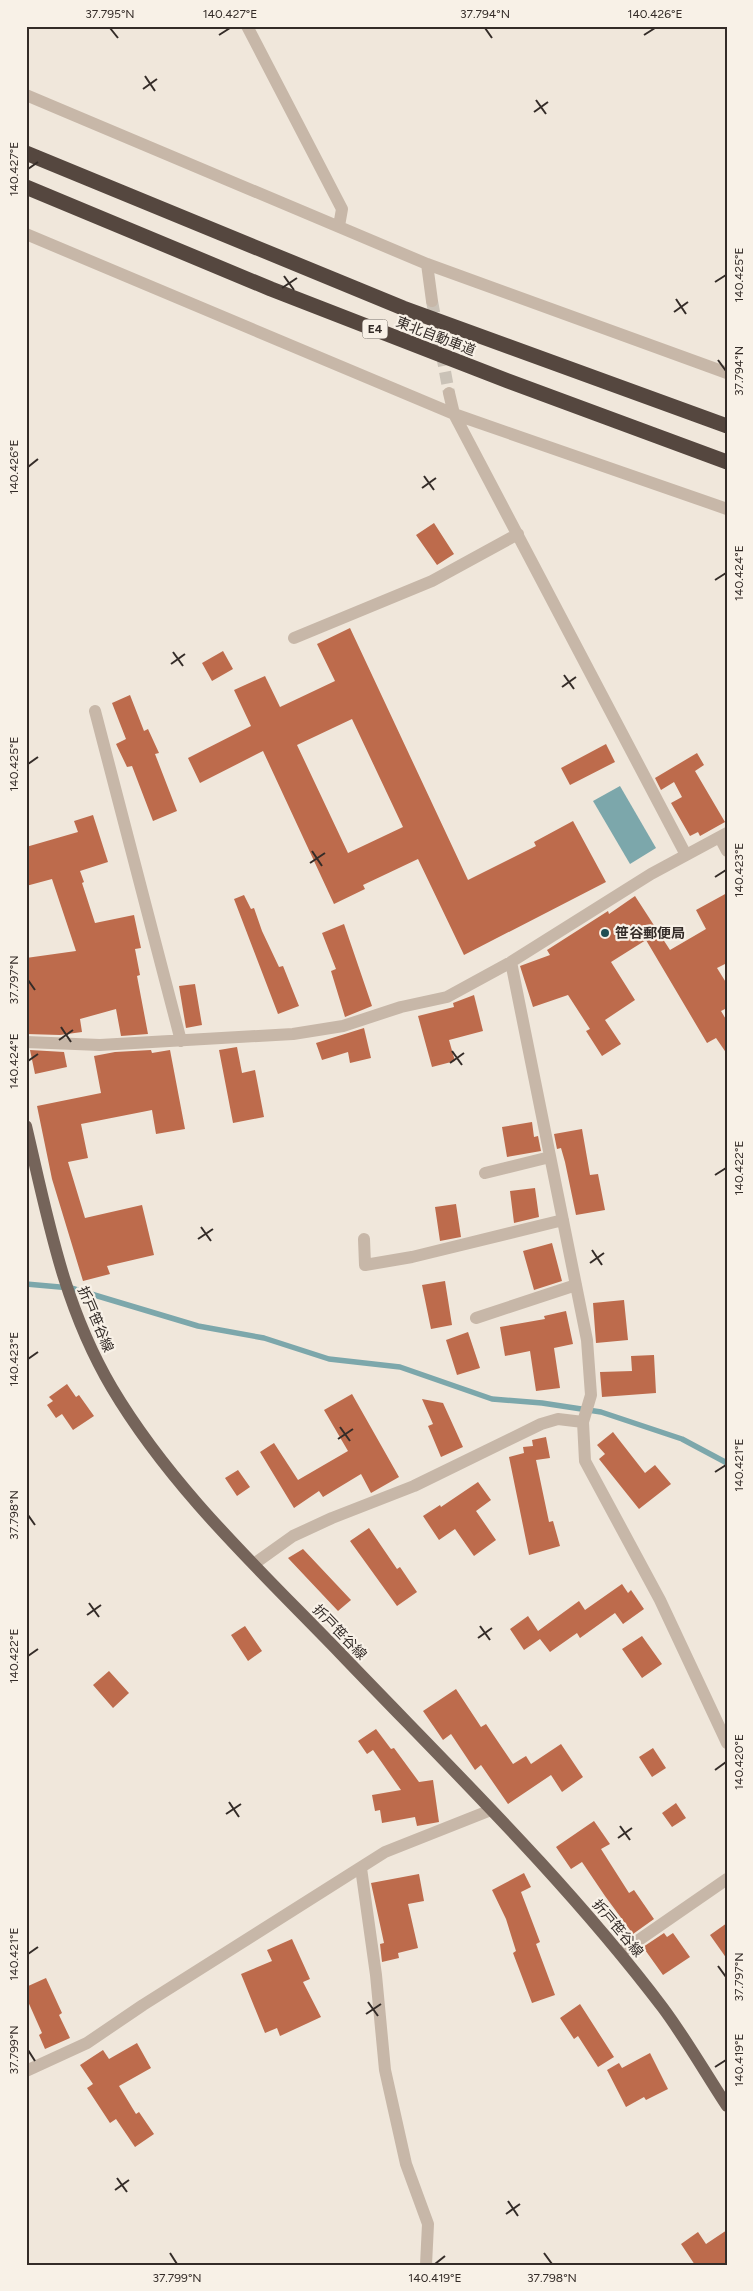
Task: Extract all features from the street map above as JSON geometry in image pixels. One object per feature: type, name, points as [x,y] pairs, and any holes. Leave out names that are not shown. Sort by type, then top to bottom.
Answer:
[{"type":"highway","name":"東北自動車道","points":[[26,152],[403,308],[727,426]]},
{"type":"highway","name":"東北自動車道","points":[[26,187],[280,293],[727,462]]},
{"type":"main road","name":"折戸笹谷線","points":[[26,1126],[43,1205],[71,1304],[112,1387],[153,1448],[206,1514],[563,1886],[620,1953],[665,2011],[727,2106]]},
{"type":"street","points":[[247,26],[342,209],[340,226]]},
{"type":"street","points":[[26,96],[427,264],[727,373]]},
{"type":"street","points":[[26,234],[454,414],[727,509]]},
{"type":"street","points":[[427,264],[432,301]]},
{"type":"street","points":[[449,393],[454,414],[686,856]]},
{"type":"street","points":[[294,638],[432,581],[518,534]]},
{"type":"street","points":[[95,711],[181,1041]]},
{"type":"street","points":[[26,1042],[100,1045],[181,1041],[293,1034],[343,1026],[401,1007],[447,997],[511,962],[651,874],[723,835],[727,851]]},
{"type":"street","points":[[511,962],[587,1340],[591,1395],[583,1422],[585,1460],[660,1600],[727,1743]]},
{"type":"street","points":[[485,1173],[550,1157]]},
{"type":"street","points":[[364,1239],[365,1265],[412,1257],[563,1220]]},
{"type":"street","points":[[476,1318],[576,1285]]},
{"type":"street","points":[[254,1564],[293,1536],[332,1518],[414,1486],[541,1424],[558,1419],[583,1422]]},
{"type":"street","points":[[26,2072],[87,2043],[143,2005],[385,1852],[491,1810]]},
{"type":"street","points":[[361,1868],[376,1975],[385,2070],[406,2164],[428,2224],[426,2265]]},
{"type":"street","points":[[620,1953],[727,1879]]},
{"type":"water","points":[[620,786],[656,848],[630,864],[593,801]]},
{"type":"building","points":[[434,523],[454,554],[437,565],[416,535]]},
{"type":"building","points":[[350,628],[468,880],[536,846],[534,842],[573,821],[606,882],[464,955],[418,859],[363,885],[365,889],[334,904],[263,751],[200,783],[188,758],[251,726],[234,690],[265,676],[280,707],[335,681],[317,644]],"holes":[[[352,719],[403,827],[348,853],[297,745]]]},
{"type":"building","points":[[223,651],[233,669],[212,681],[202,663]]},
{"type":"building","points":[[130,695],[144,731],[148,729],[159,753],[155,754],[177,811],[153,821],[132,766],[127,767],[116,744],[126,739],[112,703]]},
{"type":"building","points":[[606,744],[615,762],[570,785],[561,768]]},
{"type":"building","points":[[697,753],[704,765],[695,771],[725,822],[700,836],[698,832],[690,836],[671,803],[682,797],[674,782],[661,790],[655,778]]},
{"type":"building","points":[[93,815],[108,862],[80,871],[84,882],[82,883],[95,923],[134,915],[141,948],[135,949],[140,975],[137,976],[148,1034],[121,1036],[116,1009],[80,1019],[82,1032],[60,1035],[26,1034],[26,958],[76,951],[52,879],[26,886],[26,847],[78,832],[74,821]]},
{"type":"building","points":[[727,893],[727,963],[717,968],[727,984],[727,1008],[721,1011],[727,1021],[727,1054],[716,1038],[707,1043],[646,940],[611,962],[635,1000],[605,1020],[621,1044],[602,1056],[586,1031],[590,1029],[568,995],[533,1007],[520,966],[550,955],[547,950],[608,911],[609,914],[635,896],[670,950],[706,929],[696,910]]},
{"type":"building","points":[[244,895],[251,909],[254,908],[262,931],[279,967],[283,966],[299,1006],[278,1014],[234,899]]},
{"type":"building","points":[[344,924],[372,1006],[345,1017],[331,971],[336,969],[322,933]]},
{"type":"building","points":[[195,984],[202,1025],[186,1028],[179,986]]},
{"type":"building","points":[[474,995],[483,1031],[449,1040],[455,1061],[432,1067],[418,1016],[454,1007],[453,1003]]},
{"type":"building","points":[[364,1028],[371,1058],[350,1063],[348,1052],[322,1060],[316,1043]]},
{"type":"building","points":[[237,1047],[242,1073],[255,1070],[264,1117],[233,1123],[219,1050]]},
{"type":"building","points":[[30,1050],[64,1052],[67,1067],[35,1074]]},
{"type":"building","points":[[151,1050],[152,1053],[170,1050],[185,1129],[156,1134],[152,1110],[81,1124],[88,1158],[68,1162],[85,1218],[142,1205],[154,1255],[107,1266],[110,1274],[83,1281],[52,1179],[37,1106],[101,1093],[94,1056],[115,1052]]},
{"type":"building","points":[[532,1122],[534,1137],[538,1136],[541,1151],[507,1157],[502,1127]]},
{"type":"building","points":[[582,1129],[590,1175],[598,1174],[605,1210],[576,1215],[565,1162],[561,1148],[557,1149],[554,1134]]},
{"type":"building","points":[[535,1188],[539,1217],[514,1223],[510,1191]]},
{"type":"building","points":[[456,1204],[461,1237],[440,1241],[435,1207]]},
{"type":"building","points":[[552,1243],[562,1281],[534,1290],[523,1251]]},
{"type":"building","points":[[445,1281],[452,1325],[431,1329],[422,1285]]},
{"type":"building","points":[[624,1300],[628,1340],[596,1343],[593,1303]]},
{"type":"building","points":[[566,1311],[573,1344],[554,1348],[560,1388],[536,1391],[530,1351],[505,1356],[500,1327],[545,1319],[544,1316]]},
{"type":"building","points":[[468,1332],[480,1368],[457,1375],[446,1340]]},
{"type":"building","points":[[654,1355],[656,1393],[602,1397],[600,1372],[632,1371],[631,1356]]},
{"type":"building","points":[[67,1384],[76,1397],[79,1395],[94,1416],[73,1430],[62,1414],[56,1418],[47,1405],[53,1401],[49,1397]]},
{"type":"building","points":[[352,1394],[399,1477],[371,1493],[361,1474],[323,1497],[319,1491],[294,1508],[260,1452],[274,1443],[298,1480],[348,1451],[324,1410]]},
{"type":"building","points":[[422,1399],[443,1403],[463,1447],[441,1457],[428,1426],[433,1424]]},
{"type":"building","points":[[613,1432],[645,1473],[655,1465],[671,1484],[639,1509],[599,1459],[605,1454],[597,1445]]},
{"type":"building","points":[[546,1437],[550,1458],[536,1460],[549,1522],[553,1521],[560,1546],[529,1555],[509,1457],[524,1453],[523,1447],[533,1446],[532,1440]]},
{"type":"building","points":[[238,1470],[250,1487],[237,1496],[225,1478]]},
{"type":"building","points":[[478,1482],[491,1500],[476,1511],[496,1540],[474,1556],[455,1529],[439,1540],[423,1516],[440,1505],[441,1507]]},
{"type":"building","points":[[369,1528],[397,1569],[400,1567],[417,1592],[397,1606],[350,1541]]},
{"type":"building","points":[[303,1549],[351,1600],[338,1611],[288,1558]]},
{"type":"building","points":[[622,1584],[628,1593],[631,1590],[644,1609],[623,1624],[615,1613],[580,1638],[577,1633],[550,1652],[540,1639],[524,1650],[510,1629],[528,1616],[538,1631],[579,1601],[585,1610]]},
{"type":"building","points":[[245,1626],[262,1651],[248,1661],[231,1635]]},
{"type":"building","points":[[642,1636],[662,1664],[642,1678],[622,1649]]},
{"type":"building","points":[[109,1671],[129,1693],[113,1708],[93,1685]]},
{"type":"building","points":[[456,1689],[481,1727],[486,1724],[513,1764],[526,1756],[531,1764],[561,1744],[583,1777],[562,1792],[551,1775],[508,1804],[481,1765],[475,1770],[451,1734],[443,1740],[423,1711]]},
{"type":"building","points":[[376,1729],[391,1749],[394,1748],[419,1782],[433,1780],[439,1822],[417,1826],[415,1817],[382,1823],[380,1810],[375,1811],[372,1795],[401,1790],[373,1750],[367,1754],[358,1741]]},
{"type":"building","points":[[653,1748],[666,1768],[652,1777],[639,1757]]},
{"type":"building","points":[[676,1803],[686,1818],[672,1827],[662,1813]]},
{"type":"building","points":[[594,1821],[610,1844],[601,1849],[629,1893],[634,1890],[654,1919],[633,1934],[582,1862],[571,1869],[556,1847]]},
{"type":"building","points":[[524,1873],[531,1887],[521,1892],[540,1942],[536,1944],[555,1995],[532,2003],[513,1953],[516,1951],[506,1919],[492,1890]]},
{"type":"building","points":[[419,1874],[424,1901],[408,1904],[418,1948],[398,1953],[399,1958],[382,1962],[380,1944],[384,1943],[371,1883]]},
{"type":"building","points":[[727,1923],[727,1959],[710,1935]]},
{"type":"building","points":[[664,1933],[667,1937],[673,1933],[690,1957],[663,1975],[643,1947]]},
{"type":"building","points":[[292,1939],[310,1979],[303,1982],[321,2017],[280,2036],[277,2028],[265,2033],[241,1974],[272,1961],[267,1950]]},
{"type":"building","points":[[46,1978],[62,2013],[59,2015],[70,2038],[45,2049],[39,2035],[42,2033],[26,1997],[26,1987]]},
{"type":"building","points":[[580,2004],[614,2057],[598,2067],[578,2036],[574,2039],[560,2018]]},
{"type":"building","points":[[137,2043],[151,2068],[119,2086],[136,2114],[139,2112],[154,2134],[135,2147],[116,2119],[110,2123],[87,2088],[93,2084],[80,2065],[103,2050],[109,2059]]},
{"type":"building","points":[[650,2053],[668,2089],[646,2100],[644,2097],[626,2107],[607,2070],[619,2063],[622,2068]]},
{"type":"building","points":[[727,2230],[727,2265],[695,2265],[681,2244],[698,2232],[706,2244]]},
{"type":"waterway","points":[[26,1284],[71,1288],[198,1326],[264,1338],[329,1359],[400,1367],[492,1399],[542,1403],[601,1412],[682,1439],[727,1463]]},
{"type":"tunnel","points":[[432,301],[449,393]]},
{"type":"place","name":"笹谷郵便局","points":[[605,933]]}]
